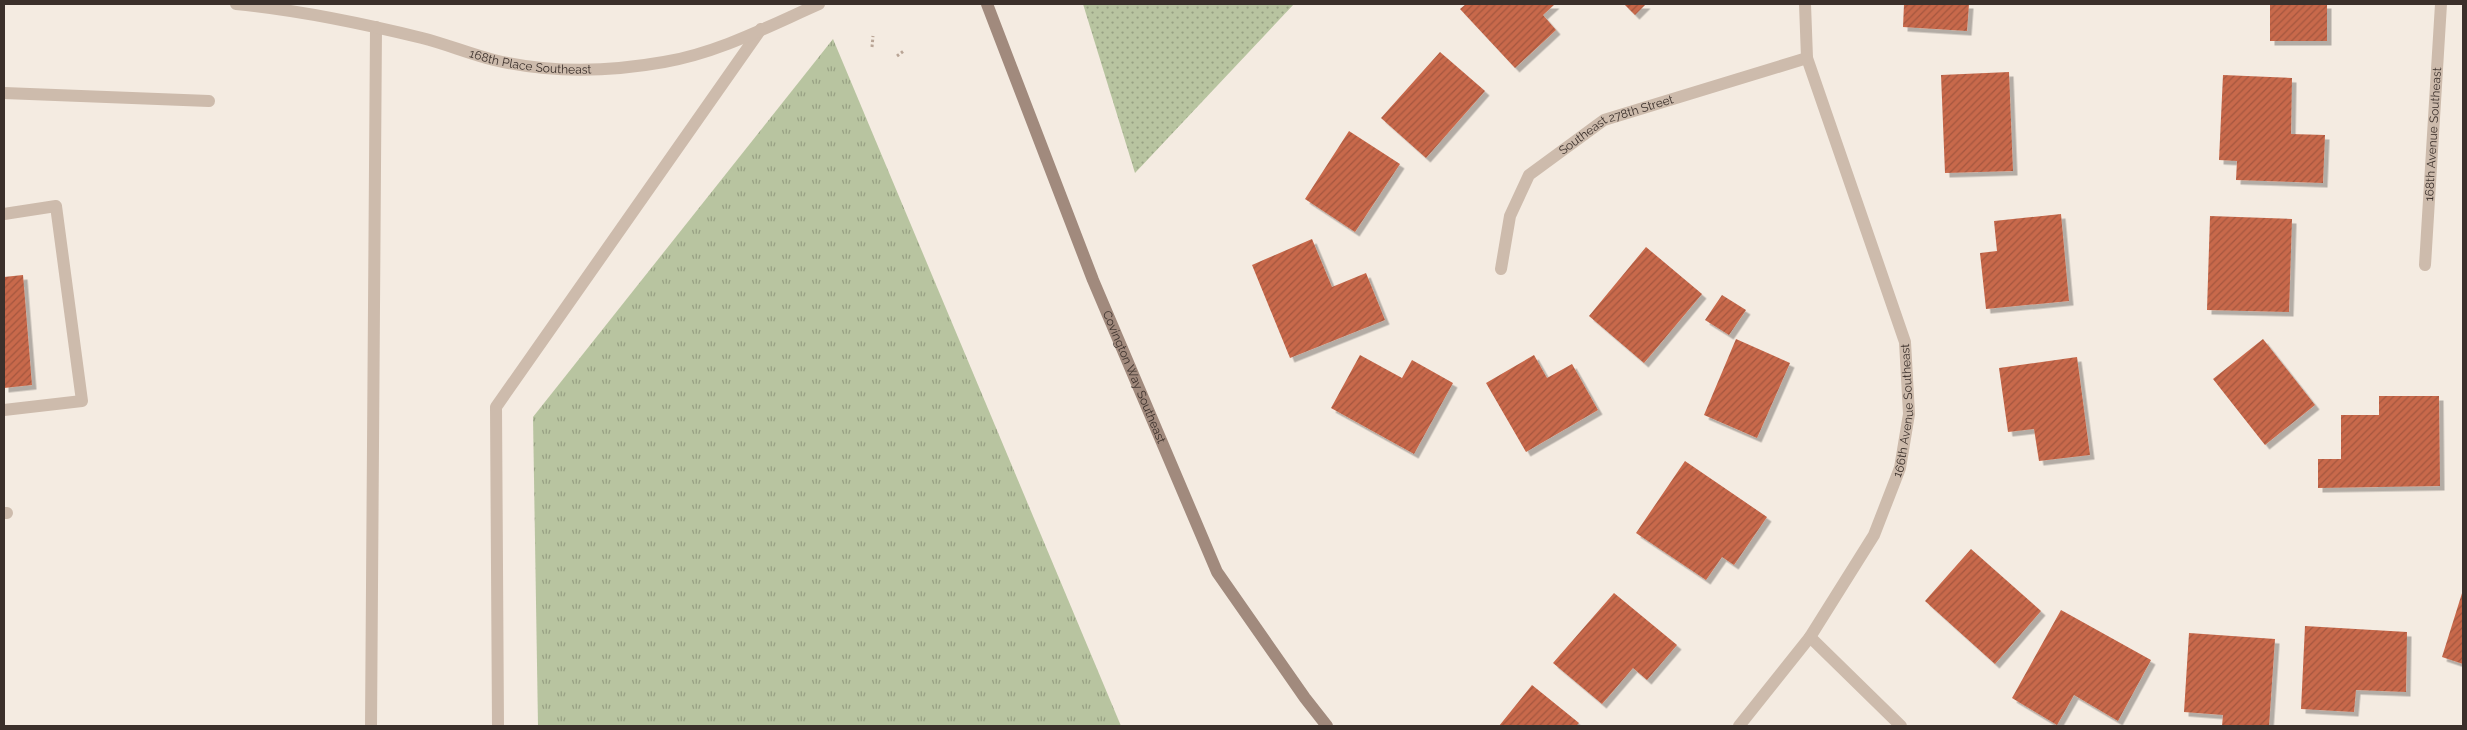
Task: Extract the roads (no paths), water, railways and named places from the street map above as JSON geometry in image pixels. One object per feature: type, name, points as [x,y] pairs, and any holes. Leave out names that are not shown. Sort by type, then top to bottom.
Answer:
[{"type":"street","name":"168th Place Southeast","points":[[236,4],[339,19],[424,38],[497,60],[535,67],[573,70],[619,68],[664,62],[708,52],[819,4]]},
{"type":"street","name":"Covington Way Southeast","points":[[986,4],[1093,280],[1218,572],[1305,698],[1327,726]]},
{"type":"street","name":"166th Avenue Southeast","points":[[1740,726],[1810,637],[1874,535],[1900,468],[1910,414],[1905,342],[1807,58],[1805,4]]},
{"type":"street","name":"168th Avenue Southeast","points":[[2425,265],[2441,4]]},
{"type":"street","points":[[371,726],[376,28]]},
{"type":"street","points":[[498,726],[496,407],[761,29]]},
{"type":"street","name":"Southeast 278th Street","points":[[1501,269],[1510,216],[1529,174],[1604,120],[1807,58]]},
{"type":"street","points":[[4,93],[209,101]]},
{"type":"street","points":[[4,214],[56,206],[82,401],[4,410]]},
{"type":"street","points":[[1810,637],[1901,726]]}]
